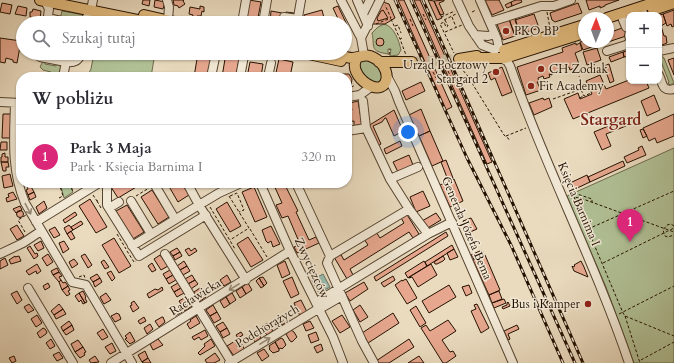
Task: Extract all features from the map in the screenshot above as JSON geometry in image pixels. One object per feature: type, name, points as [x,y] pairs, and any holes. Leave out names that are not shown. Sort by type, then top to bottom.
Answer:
[{"type":"main road","points":[[70,0],[148,16]]},
{"type":"main road","points":[[614,15],[662,0]]},
{"type":"main road","points":[[43,1],[94,5],[129,16]]},
{"type":"main road","points":[[648,12],[674,3]]},
{"type":"main road","points":[[614,26],[626,27]]},
{"type":"main road","points":[[457,56],[471,62],[578,27]]},
{"type":"main road","points":[[499,54],[528,51],[578,35]]},
{"type":"main road","points":[[356,79],[355,63],[361,56]]},
{"type":"main road","points":[[352,58],[371,56],[379,62],[388,76]]},
{"type":"main road","points":[[338,60],[351,65],[356,79],[373,87],[382,86],[385,83],[392,67],[407,61]]},
{"type":"main road","points":[[379,62],[407,61]]},
{"type":"street","points":[[167,0],[169,7],[168,16]]},
{"type":"street","points":[[243,16],[246,0]]},
{"type":"street","points":[[264,16],[267,0]]},
{"type":"street","points":[[293,16],[301,0]]},
{"type":"street","points":[[341,0],[349,16]]},
{"type":"street","points":[[361,56],[363,11],[370,0]]},
{"type":"street","points":[[363,11],[376,0]]},
{"type":"street","points":[[457,0],[475,35],[482,45],[499,54]]},
{"type":"street","points":[[490,22],[541,6],[548,6],[569,0]]},
{"type":"street","points":[[43,1],[49,9],[48,16]]},
{"type":"street","points":[[363,11],[383,2]]},
{"type":"street","points":[[480,4],[490,22],[499,54]]},
{"type":"street","points":[[88,16],[94,5]]},
{"type":"street","points":[[352,21],[361,38]]},
{"type":"street","points":[[475,35],[488,36],[494,34]]},
{"type":"street","points":[[471,62],[482,45]]},
{"type":"street","points":[[607,51],[626,45]]},
{"type":"street","points":[[662,50],[674,48]]},
{"type":"street","name":"Księcia Barnima I","points":[[499,54],[510,66],[531,121],[613,317],[629,363]]},
{"type":"street","points":[[56,60],[73,63],[78,60]]},
{"type":"street","points":[[212,72],[215,60]]},
{"type":"street","points":[[242,72],[246,60]]},
{"type":"street","points":[[64,72],[66,62]]},
{"type":"street","points":[[269,72],[271,64]]},
{"type":"street","name":"Generała Józefa Bema","points":[[388,76],[513,363]]},
{"type":"street","points":[[352,92],[357,90],[360,86],[356,79]]},
{"type":"street","points":[[662,83],[664,88],[667,90],[674,89]]},
{"type":"street","points":[[352,95],[360,95],[373,87]]},
{"type":"street","name":"Generała Józefa Bema","points":[[373,87],[388,91],[399,102]]},
{"type":"street","points":[[363,101],[366,128],[390,179],[409,209],[428,234]]},
{"type":"street","points":[[0,102],[16,103]]},
{"type":"street","points":[[16,128],[14,154],[16,174]]},
{"type":"street","points":[[352,131],[366,128]]},
{"type":"street","points":[[390,179],[418,167]]},
{"type":"street","points":[[20,188],[25,203],[72,282],[86,285],[132,363]]},
{"type":"street","points":[[36,222],[91,188]]},
{"type":"street","points":[[107,188],[106,202],[139,256],[206,215]]},
{"type":"street","points":[[155,188],[175,219]]},
{"type":"street","points":[[190,188],[246,280]]},
{"type":"street","name":"Zwycięzców","points":[[262,188],[290,251],[320,305],[343,363]]},
{"type":"street","points":[[298,188],[330,256]]},
{"type":"street","points":[[132,246],[175,219],[228,189]]},
{"type":"street","points":[[109,208],[119,202]]},
{"type":"street","points":[[131,202],[150,234]]},
{"type":"street","points":[[374,363],[362,341],[327,263],[330,256],[409,209]]},
{"type":"street","name":"Podchorążych","points":[[231,363],[341,293],[428,234],[452,222]]},
{"type":"street","points":[[0,254],[42,231]]},
{"type":"street","name":"Racławicka","points":[[111,363],[246,280],[290,251]]},
{"type":"street","points":[[165,254],[231,363]]},
{"type":"street","points":[[28,288],[73,363]]},
{"type":"path","points":[[383,2],[400,40],[407,61]]},
{"type":"path","points":[[472,12],[480,4]]},
{"type":"path","points":[[548,6],[546,14],[550,29]]},
{"type":"path","points":[[441,16],[455,10]]},
{"type":"path","points":[[363,11],[390,18]]},
{"type":"path","points":[[423,14],[426,20]]},
{"type":"path","points":[[457,14],[444,20],[448,26],[446,27],[444,22],[440,24],[457,56]]},
{"type":"path","points":[[452,17],[456,27]]},
{"type":"path","points":[[410,20],[413,26]]},
{"type":"path","points":[[394,27],[398,25],[401,33]]},
{"type":"path","points":[[444,32],[462,25]]},
{"type":"path","points":[[389,55],[390,49]]},
{"type":"path","points":[[471,62],[460,68],[467,75],[510,140]]},
{"type":"path","points":[[448,71],[451,76]]},
{"type":"path","points":[[433,72],[436,78]]},
{"type":"path","points":[[553,99],[584,88],[579,76]]},
{"type":"path","points":[[352,86],[356,79]]},
{"type":"path","points":[[581,89],[584,96]]},
{"type":"path","points":[[580,98],[591,93]]},
{"type":"path","points":[[506,136],[529,127]]},
{"type":"path","points":[[59,198],[63,196],[61,188]]},
{"type":"path","points":[[72,188],[74,193]]},
{"type":"path","points":[[131,202],[130,200],[151,188]]},
{"type":"path","points":[[226,198],[228,189]]},
{"type":"path","points":[[228,189],[237,193],[244,210],[239,212]]},
{"type":"path","points":[[228,189],[239,212],[269,261]]},
{"type":"path","points":[[587,229],[607,222],[622,213],[674,191]]},
{"type":"path","points":[[92,193],[97,201],[102,198]]},
{"type":"path","points":[[566,196],[577,194],[592,199],[593,202]]},
{"type":"path","points":[[640,363],[625,316],[574,197],[593,202],[674,232]]},
{"type":"path","points":[[209,207],[238,253]]},
{"type":"path","points":[[602,264],[669,231],[674,227],[669,224],[664,228]]},
{"type":"path","points":[[230,240],[249,228]]},
{"type":"path","points":[[664,228],[664,233],[668,237],[674,235]]},
{"type":"path","points":[[78,277],[84,274],[87,280]]},
{"type":"path","points":[[615,316],[674,286]]},
{"type":"path","points":[[625,316],[674,336]]},
{"type":"path","points":[[640,360],[674,342]]},
{"type":"green space","points":[[62,11],[85,15],[85,16],[61,16]]},
{"type":"green space","points":[[384,24],[391,28],[397,38],[401,50],[398,55],[390,56],[391,49],[388,49],[388,54],[375,50],[374,48],[372,33]]},
{"type":"green space","points":[[662,56],[674,83],[670,85],[668,83],[669,82],[662,64]]},
{"type":"green space","points":[[362,59],[377,65],[381,71],[383,79],[377,83],[366,77],[359,65]]},
{"type":"green space","points":[[93,60],[154,60],[152,72],[90,72]]},
{"type":"green space","points":[[43,61],[45,61],[45,64],[56,66],[57,63],[60,66],[61,72],[51,72],[43,70],[40,67]]},
{"type":"green space","points":[[674,148],[674,363],[634,363],[606,287],[567,196]]},
{"type":"green space","points":[[61,188],[71,188],[73,192],[64,198]]},
{"type":"water","points":[[323,274],[330,287],[319,293],[312,280]]},
{"type":"building","points":[[143,0],[150,0],[149,6],[142,4]]},
{"type":"building","points":[[155,0],[165,2],[163,9],[154,7]]},
{"type":"building","points":[[173,0],[184,0],[183,1],[185,4],[179,8],[178,6],[174,5]]},
{"type":"building","points":[[249,0],[261,2],[258,16],[245,16]]},
{"type":"building","points":[[398,0],[404,0],[452,107],[446,110]]},
{"type":"building","points":[[414,0],[420,0],[492,162],[487,164]]},
{"type":"building","points":[[428,0],[434,1],[442,18],[437,20]]},
{"type":"building","points":[[444,0],[439,3],[444,14],[440,15],[434,1]]},
{"type":"building","points":[[485,0],[499,0],[504,10],[492,15]]},
{"type":"building","points":[[521,0],[522,2],[512,6],[511,2]]},
{"type":"building","points":[[586,0],[619,0],[600,8],[600,6],[589,10]]},
{"type":"building","points":[[380,1],[389,4],[395,18],[385,24],[372,24]]},
{"type":"building","points":[[511,2],[512,6],[507,8],[505,5]]},
{"type":"building","points":[[2,3],[12,5],[10,14],[0,12]]},
{"type":"building","points":[[578,3],[582,12],[578,12],[578,14],[555,22],[552,20],[550,13]]},
{"type":"building","points":[[18,6],[27,8],[26,16],[15,14]]},
{"type":"building","points":[[200,6],[204,7],[204,12],[202,11],[201,16],[193,16],[189,14],[190,7],[200,9]]},
{"type":"building","points":[[338,6],[343,16],[337,16],[333,8]]},
{"type":"building","points":[[33,9],[41,11],[40,16],[30,16],[30,12],[32,12]]},
{"type":"building","points":[[322,10],[324,16],[304,16]]},
{"type":"building","points":[[383,10],[388,18],[378,21],[377,18]]},
{"type":"building","points":[[674,10],[674,26],[672,27],[671,24],[667,26],[663,14]]},
{"type":"building","points":[[271,11],[282,13],[282,16],[271,16]]},
{"type":"building","points":[[286,12],[294,13],[293,16],[286,16]]},
{"type":"building","points":[[534,14],[539,28],[520,34],[515,20]]},
{"type":"building","points":[[662,14],[666,23],[662,25]]},
{"type":"building","points":[[515,18],[520,34],[515,36],[509,19]]},
{"type":"building","points":[[509,19],[515,36],[503,40],[497,24]]},
{"type":"building","points":[[626,27],[626,36],[614,40],[614,31]]},
{"type":"building","points":[[662,29],[664,36],[666,36],[667,43],[662,45]]},
{"type":"building","points":[[0,38],[16,40],[17,63],[6,58],[5,63],[0,62]]},
{"type":"building","points":[[380,38],[383,39],[383,45],[380,46],[377,45],[376,42],[377,39]]},
{"type":"building","name":"CH Zodiak","points":[[576,43],[576,45],[578,44],[578,48],[581,48],[582,50],[575,53],[579,64],[577,65],[578,67],[570,70],[569,67],[552,73],[552,75],[549,74],[550,77],[544,79],[543,76],[538,78],[539,82],[537,82],[541,90],[526,95],[517,67],[563,52],[562,48]]},
{"type":"building","points":[[597,48],[601,60],[587,65],[583,52]]},
{"type":"building","points":[[626,51],[626,57],[624,57],[623,52]]},
{"type":"building","points":[[623,52],[624,57],[611,62],[609,57]]},
{"type":"building","points":[[674,58],[674,75],[668,60]]},
{"type":"building","points":[[197,60],[212,60],[209,72],[195,72]]},
{"type":"building","points":[[225,60],[239,60],[237,72],[223,72]]},
{"type":"building","points":[[279,60],[293,62],[291,72],[276,72]]},
{"type":"building","points":[[250,62],[263,64],[262,72],[248,72]]},
{"type":"building","points":[[609,64],[614,81],[610,83],[604,66]]},
{"type":"building","points":[[502,67],[512,92],[502,96],[495,78],[491,80],[488,73]]},
{"type":"building","points":[[600,75],[606,89],[626,81],[626,84],[647,84],[649,88],[573,119],[564,99],[578,93],[580,99],[592,94],[586,81]]},
{"type":"building","points":[[421,82],[425,91],[406,100],[402,91]]},
{"type":"building","points":[[654,95],[660,110],[647,116],[641,101]]},
{"type":"building","points":[[543,98],[544,100],[549,98],[552,107],[534,115],[529,103]]},
{"type":"building","points":[[358,101],[362,124],[354,126],[354,121],[352,121],[352,102]]},
{"type":"building","points":[[421,109],[430,131],[419,136],[409,115]]},
{"type":"building","points":[[394,110],[403,131],[394,136],[385,118],[382,122],[373,126],[381,144],[378,146],[368,126]]},
{"type":"building","points":[[3,114],[11,114],[10,138],[2,138]]},
{"type":"building","points":[[674,114],[674,136],[657,143],[655,138],[649,141],[643,128]]},
{"type":"building","points":[[623,120],[626,126],[606,134],[611,146],[602,150],[594,132]]},
{"type":"building","points":[[643,129],[647,136],[643,138],[640,130]]},
{"type":"building","points":[[430,131],[443,161],[432,166],[419,136]]},
{"type":"building","points":[[400,141],[402,146],[386,154],[384,149]]},
{"type":"building","points":[[1,142],[7,142],[7,150],[0,150]]},
{"type":"building","points":[[642,146],[646,155],[627,163],[624,157],[639,150],[638,148]]},
{"type":"building","points":[[5,153],[5,157],[8,157],[8,162],[1,162],[2,154]]},
{"type":"building","points":[[409,155],[413,165],[398,172],[393,162]]},
{"type":"building","points":[[446,160],[453,178],[448,180],[441,162]]},
{"type":"building","points":[[623,161],[625,166],[590,182],[588,177]]},
{"type":"building","points":[[1,162],[8,162],[9,167],[6,167],[6,171],[3,171]]},
{"type":"building","points":[[10,174],[13,186],[4,188],[2,176]]},
{"type":"building","points":[[587,175],[590,182],[573,190],[570,183]]},
{"type":"building","points":[[454,179],[463,201],[450,207],[440,185]]},
{"type":"building","points":[[32,188],[34,192],[28,195],[26,190]]},
{"type":"building","points":[[112,188],[135,188],[118,198]]},
{"type":"building","points":[[170,188],[185,188],[189,195],[178,202]]},
{"type":"building","points":[[254,188],[267,217],[255,222],[242,192]]},
{"type":"building","points":[[275,188],[286,188],[298,211],[296,212],[309,240],[316,237],[319,243],[297,253],[294,247],[300,244],[288,216],[282,218],[276,205],[282,203]]},
{"type":"building","points":[[152,190],[169,217],[158,224],[141,197]]},
{"type":"building","points":[[423,191],[430,206],[416,212],[410,197]]},
{"type":"building","points":[[13,192],[17,199],[7,202],[6,198],[9,197],[8,194]]},
{"type":"building","points":[[34,192],[36,197],[30,200],[28,195]]},
{"type":"building","points":[[90,199],[107,227],[96,233],[79,206]]},
{"type":"building","points":[[44,201],[47,208],[39,214],[36,207]]},
{"type":"building","points":[[227,202],[241,226],[230,232],[216,209]]},
{"type":"building","points":[[127,205],[144,232],[133,239],[116,211]]},
{"type":"building","points":[[20,206],[22,210],[16,213],[13,209]]},
{"type":"building","points":[[20,210],[24,214],[20,218],[16,214]]},
{"type":"building","points":[[75,212],[77,215],[65,223],[63,220]]},
{"type":"building","points":[[406,213],[419,234],[413,238],[409,232],[350,269],[353,275],[347,279],[334,257],[340,253],[344,260],[368,245],[364,239],[376,232],[380,238],[404,223],[400,216]]},
{"type":"building","points":[[436,213],[441,220],[426,229],[422,221]]},
{"type":"building","points":[[471,218],[477,229],[468,233],[463,221]]},
{"type":"building","points":[[81,221],[83,224],[73,230],[71,227]]},
{"type":"building","points":[[17,225],[24,236],[17,240],[10,229]]},
{"type":"building","points":[[69,225],[73,230],[67,234],[64,228]]},
{"type":"building","points":[[271,226],[280,244],[273,247],[271,241],[268,243],[266,241],[262,230]]},
{"type":"building","points":[[55,227],[60,235],[54,238],[49,230]]},
{"type":"building","points":[[71,231],[75,238],[71,240],[67,234]]},
{"type":"building","points":[[446,232],[448,236],[376,281],[374,277]]},
{"type":"building","points":[[248,237],[263,260],[251,267],[237,244]]},
{"type":"building","points":[[114,238],[131,266],[119,273],[102,245]]},
{"type":"building","points":[[41,241],[44,248],[38,251],[34,245]]},
{"type":"building","points":[[64,241],[69,249],[63,253],[59,243]]},
{"type":"building","points":[[452,245],[454,249],[427,266],[425,262]]},
{"type":"building","points":[[30,246],[38,256],[34,259],[27,248]]},
{"type":"building","points":[[177,248],[180,252],[173,256],[170,252]]},
{"type":"building","points":[[189,248],[191,251],[195,248],[197,251],[189,256],[185,250]]},
{"type":"building","points":[[454,249],[458,257],[450,260],[447,253]]},
{"type":"building","points":[[482,250],[484,255],[474,259],[471,255]]},
{"type":"building","points":[[180,252],[182,256],[175,260],[173,256]]},
{"type":"building","points":[[48,254],[53,262],[47,266],[42,258]]},
{"type":"building","points":[[85,254],[92,265],[88,268],[81,256]]},
{"type":"building","points":[[160,255],[168,266],[161,270],[154,259]]},
{"type":"building","points":[[485,255],[500,290],[489,295],[473,260]]},
{"type":"building","points":[[15,256],[19,256],[21,261],[11,264],[9,260]]},
{"type":"building","points":[[443,256],[445,259],[443,261],[435,264],[434,262]]},
{"type":"building","points":[[5,258],[8,265],[0,269],[0,261]]},
{"type":"building","points":[[74,259],[78,264],[72,268],[69,262]]},
{"type":"building","points":[[104,260],[109,267],[105,269],[101,262]]},
{"type":"building","points":[[184,261],[187,266],[180,270],[177,266]]},
{"type":"building","points":[[285,261],[290,274],[282,278],[277,265]]},
{"type":"building","points":[[424,261],[427,266],[408,278],[405,273]]},
{"type":"building","points":[[581,261],[588,277],[574,271],[572,266],[575,266],[574,265]]},
{"type":"building","points":[[152,263],[156,270],[152,272],[148,266]]},
{"type":"building","points":[[37,264],[41,271],[37,274],[36,271],[29,275],[26,271]]},
{"type":"building","points":[[431,264],[437,275],[418,287],[412,277],[409,277]]},
{"type":"building","points":[[187,266],[190,271],[183,275],[180,270]]},
{"type":"building","points":[[57,268],[59,272],[53,275],[51,271]]},
{"type":"building","points":[[170,270],[173,275],[166,279],[163,274]]},
{"type":"building","points":[[111,271],[115,278],[112,281],[107,273]]},
{"type":"building","points":[[59,272],[62,276],[59,277],[61,280],[59,282],[53,275]]},
{"type":"building","points":[[97,274],[100,278],[93,282],[90,278]]},
{"type":"building","points":[[173,275],[176,280],[169,284],[166,279]]},
{"type":"building","points":[[192,275],[195,280],[188,284],[185,279]]},
{"type":"building","points":[[227,275],[231,282],[224,286],[220,280]]},
{"type":"building","points":[[393,276],[395,280],[384,287],[381,283]]},
{"type":"building","points":[[263,277],[267,283],[264,286],[259,278]]},
{"type":"building","points":[[292,277],[299,294],[291,298],[283,281]]},
{"type":"building","points":[[100,278],[102,282],[95,287],[93,282]]},
{"type":"building","points":[[259,278],[264,286],[261,288],[256,281]]},
{"type":"building","points":[[406,279],[417,298],[407,304],[395,285]]},
{"type":"building","points":[[61,280],[68,286],[62,290],[59,282]]},
{"type":"building","points":[[195,280],[198,284],[191,289],[188,284]]},
{"type":"building","points":[[364,282],[368,289],[350,301],[345,293]]},
{"type":"building","points":[[48,283],[50,287],[45,290],[43,286]]},
{"type":"building","points":[[178,283],[181,288],[174,292],[171,287]]},
{"type":"building","points":[[248,283],[252,290],[246,294],[242,287]]},
{"type":"building","points":[[449,285],[456,297],[429,313],[422,301]]},
{"type":"building","points":[[469,285],[472,293],[466,296],[462,287]]},
{"type":"building","points":[[68,286],[70,290],[68,291],[70,294],[67,296],[62,290]]},
{"type":"building","points":[[162,287],[163,290],[149,298],[147,294]]},
{"type":"building","points":[[242,287],[246,294],[240,298],[236,291]]},
{"type":"building","points":[[181,288],[184,293],[177,297],[174,292]]},
{"type":"building","points":[[200,288],[203,293],[196,297],[194,292]]},
{"type":"building","points":[[17,291],[22,300],[17,304],[11,294]]},
{"type":"building","points":[[83,291],[87,302],[85,303],[79,293]]},
{"type":"building","points":[[499,291],[502,299],[492,303],[489,295]]},
{"type":"building","points":[[79,293],[85,303],[83,304],[81,300],[79,302],[75,296]]},
{"type":"building","points":[[106,293],[111,300],[104,304],[100,297]]},
{"type":"building","points":[[203,293],[206,297],[199,302],[196,297]]},
{"type":"building","points":[[232,293],[236,300],[230,304],[226,297]]},
{"type":"building","points":[[186,297],[189,302],[182,306],[179,301]]},
{"type":"building","points":[[226,297],[230,304],[224,308],[220,301]]},
{"type":"building","points":[[504,299],[506,303],[494,308],[492,303]]},
{"type":"building","points":[[301,300],[307,312],[300,316],[294,303]]},
{"type":"building","points":[[134,301],[139,308],[133,312],[130,306]]},
{"type":"building","points":[[189,302],[192,306],[185,311],[182,306]]},
{"type":"building","points":[[508,302],[510,306],[503,309],[502,307],[507,305]]},
{"type":"building","points":[[29,304],[34,310],[28,313],[24,307]]},
{"type":"building","points":[[59,304],[63,309],[54,315],[51,311]]},
{"type":"building","points":[[477,304],[489,328],[481,333],[471,311],[476,309],[474,305]]},
{"type":"building","points":[[213,305],[217,312],[210,316],[206,310]]},
{"type":"building","points":[[360,305],[368,317],[360,322],[353,310]]},
{"type":"building","points":[[416,306],[426,323],[420,327],[410,310]]},
{"type":"building","points":[[179,308],[182,312],[175,316],[173,312]]},
{"type":"building","points":[[63,309],[66,314],[56,319],[54,315]]},
{"type":"building","points":[[217,312],[221,319],[214,323],[210,316]]},
{"type":"building","points":[[117,313],[121,319],[115,322],[111,316]]},
{"type":"building","points":[[393,313],[399,323],[368,343],[362,333]]},
{"type":"building","points":[[37,315],[42,323],[36,327],[31,319]]},
{"type":"building","points":[[284,315],[288,321],[282,325],[279,319]]},
{"type":"building","points":[[342,315],[350,327],[340,333],[332,321]]},
{"type":"building","points":[[196,316],[200,323],[190,329],[187,324]]},
{"type":"building","points":[[144,317],[146,321],[140,324],[138,321]]},
{"type":"building","points":[[162,317],[165,322],[159,327],[155,321]]},
{"type":"building","points":[[279,319],[282,325],[278,328],[274,322]]},
{"type":"building","points":[[448,320],[456,331],[442,340],[450,352],[453,351],[456,356],[446,363],[443,363],[421,328],[426,325],[430,331]]},
{"type":"building","points":[[69,321],[72,325],[63,331],[61,327]]},
{"type":"building","points":[[310,321],[314,328],[306,331],[303,324]]},
{"type":"building","points":[[223,322],[227,328],[220,332],[216,326]]},
{"type":"building","points":[[267,323],[273,331],[267,335],[261,328]]},
{"type":"building","points":[[150,324],[153,329],[147,334],[144,328]]},
{"type":"building","points":[[72,325],[74,330],[66,335],[63,331]]},
{"type":"building","points":[[517,325],[519,329],[508,334],[510,339],[508,340],[504,331]]},
{"type":"building","points":[[43,328],[47,332],[40,338],[37,333]]},
{"type":"building","points":[[227,328],[230,334],[223,338],[220,332]]},
{"type":"building","points":[[103,329],[108,337],[102,340],[97,333]]},
{"type":"building","points":[[205,330],[208,336],[201,340],[199,337],[194,340],[192,337]]},
{"type":"building","points":[[291,330],[297,337],[292,342],[286,334]]},
{"type":"building","points":[[130,332],[135,341],[130,344],[125,339],[127,338],[125,336]]},
{"type":"building","points":[[241,332],[243,335],[238,338],[236,335]]},
{"type":"building","points":[[257,332],[261,338],[255,342],[251,335]]},
{"type":"building","points":[[316,332],[319,340],[311,343],[308,335]]},
{"type":"building","points":[[281,338],[286,345],[282,349],[279,349],[275,342]]},
{"type":"building","points":[[51,339],[55,346],[50,349],[46,343]]},
{"type":"building","points":[[158,339],[163,345],[153,350],[150,344]]},
{"type":"building","points":[[211,339],[215,346],[200,355],[198,353],[205,346],[204,344]]},
{"type":"building","points":[[409,339],[414,347],[389,363],[377,363],[376,361]]},
{"type":"building","points":[[78,340],[83,347],[75,352],[71,344]]},
{"type":"building","points":[[235,341],[238,347],[242,344],[244,349],[234,356],[227,346]]},
{"type":"building","points":[[275,342],[279,351],[273,353],[269,349],[269,346]]},
{"type":"building","points":[[112,343],[116,351],[110,354],[105,347]]},
{"type":"building","points":[[321,344],[323,350],[317,353],[314,347]]},
{"type":"building","points":[[83,347],[86,352],[84,353],[85,355],[80,358],[75,352]]},
{"type":"building","points":[[264,349],[269,356],[262,361],[257,353]]},
{"type":"building","points":[[145,351],[148,358],[142,362],[138,355]]},
{"type":"building","points":[[59,352],[63,358],[57,361],[53,355]]},
{"type":"building","points":[[215,353],[220,360],[214,363],[207,363],[205,360]]},
{"type":"building","points":[[14,356],[16,361],[12,363],[9,358]]},
{"type":"building","points":[[95,356],[99,362],[91,363],[89,360]]},
{"type":"building","points":[[419,356],[424,363],[408,363]]},
{"type":"building","points":[[148,358],[151,363],[142,362]]},
{"type":"tunnel","points":[[412,62],[459,59]]},
{"type":"railway","points":[[395,0],[467,158],[511,245],[563,363]]},
{"type":"railway","points":[[411,0],[575,363]]},
{"type":"railway","points":[[423,0],[583,363]]},
{"type":"place","name":"PKO BP","points":[[506,31]]},
{"type":"place","name":"CH Zodiak","points":[[541,69]]},
{"type":"place","name":"Urząd Pocztowy Stargard 2","points":[[496,72]]},
{"type":"place","name":"Fit Academy","points":[[531,86]]},
{"type":"place","name":"Park 3 Maja","points":[[630,242]]},
{"type":"place","name":"Bus i Kamper","points":[[588,304]]},
{"type":"district","name":"Stargard","points":[[611,119]]}]
